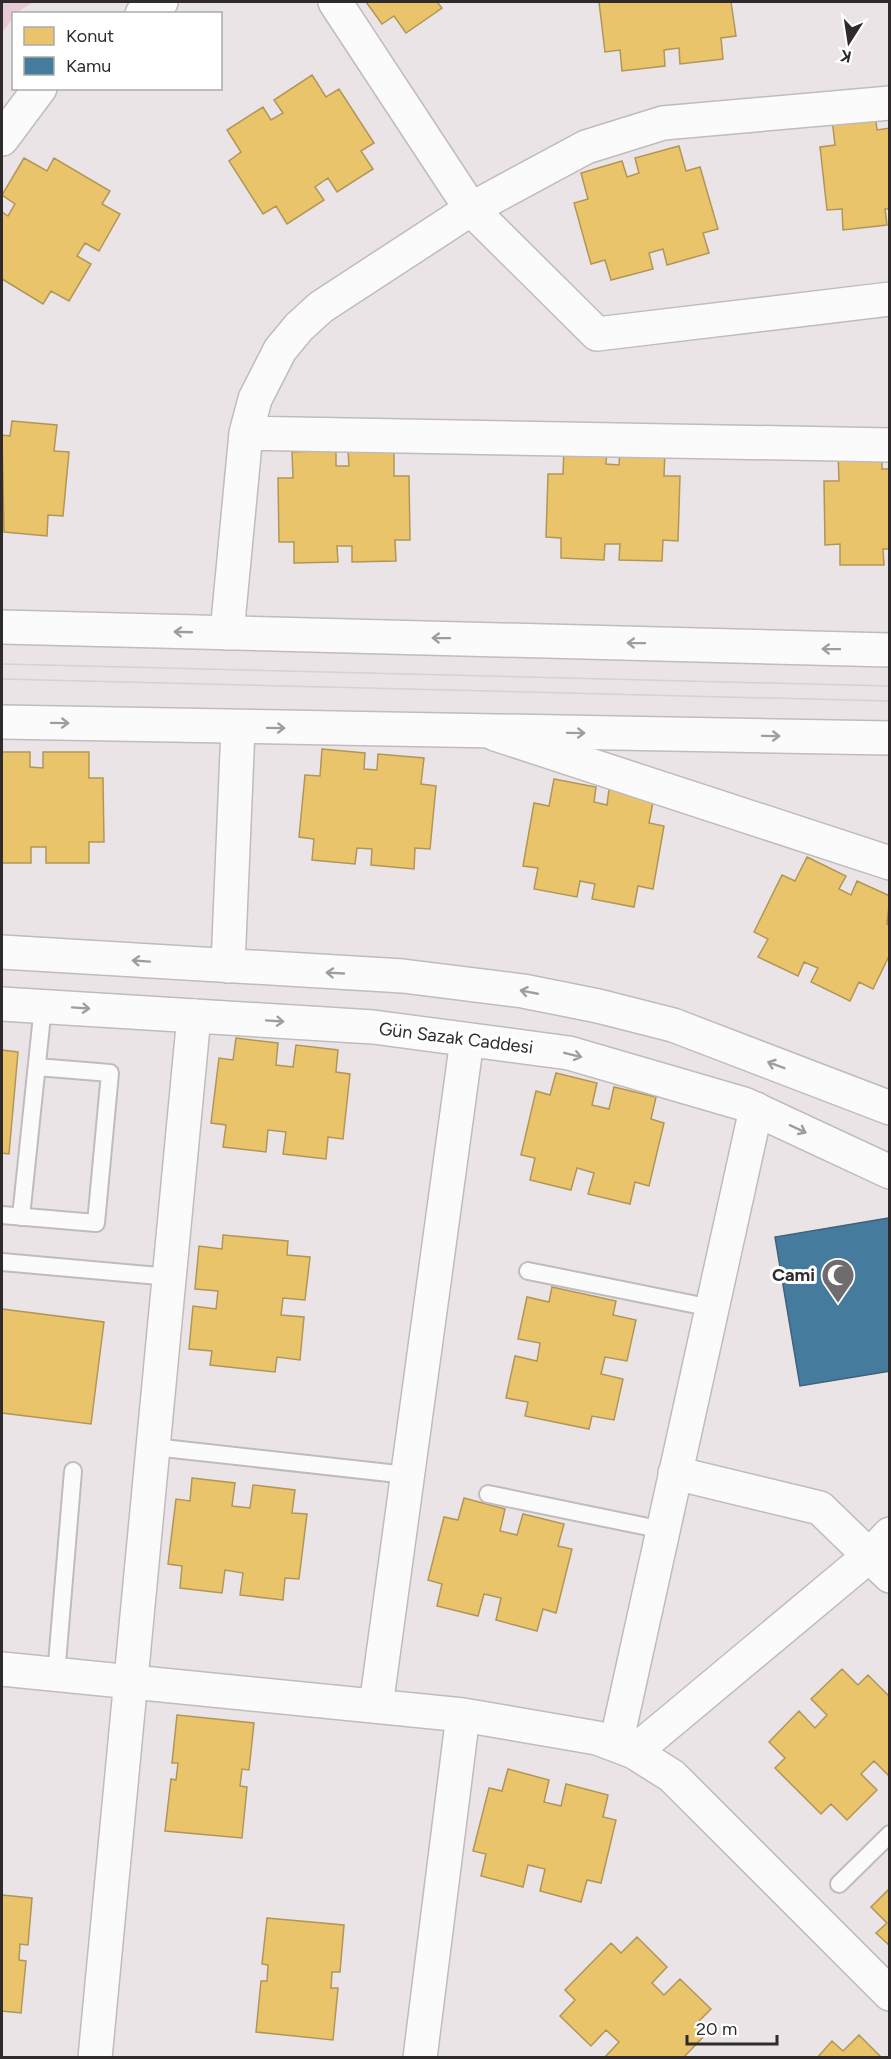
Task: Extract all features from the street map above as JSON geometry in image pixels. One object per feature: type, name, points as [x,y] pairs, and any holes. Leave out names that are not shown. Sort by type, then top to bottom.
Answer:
[{"type":"street","points":[[145,12],[161,2]]},
{"type":"street","points":[[335,2],[471,209],[597,334],[890,298]]},
{"type":"street","points":[[2,139],[39,90]]},
{"type":"street","points":[[227,633],[246,433],[255,399],[266,374],[299,327],[344,290],[471,209],[586,147],[663,123],[890,103]]},
{"type":"street","points":[[246,433],[890,445]]},
{"type":"street","points":[[2,627],[890,650]]},
{"type":"street","points":[[2,722],[890,738]]},
{"type":"street","points":[[228,966],[238,728]]},
{"type":"street","points":[[487,732],[890,863]]},
{"type":"street","points":[[2,952],[463,982],[598,1006],[673,1025],[890,1108]]},
{"type":"street","name":"Gün Sazak Caddesi","points":[[2,1004],[373,1027],[569,1053],[756,1109],[890,1172]]},
{"type":"street","points":[[95,2058],[195,1016]]},
{"type":"street","points":[[376,1706],[467,1040]]},
{"type":"street","points":[[625,1748],[663,1530],[756,1109]]},
{"type":"street","points":[[625,1748],[883,1555],[820,1508],[675,1473]]},
{"type":"street","points":[[2,1669],[463,1715],[625,1748],[672,1776],[890,1994]]},
{"type":"street","points":[[424,2057],[463,1715]]},
{"type":"lane","points":[[21,1217],[43,1006]]},
{"type":"lane","points":[[2,1215],[96,1223],[110,1073],[37,1067]]},
{"type":"lane","points":[[2,1262],[170,1276]]},
{"type":"lane","points":[[528,1271],[712,1308]]},
{"type":"lane","points":[[153,1447],[407,1475]]},
{"type":"lane","points":[[56,1675],[73,1471]]},
{"type":"lane","points":[[488,1494],[663,1530]]},
{"type":"lane","points":[[839,1884],[890,1834]]},
{"type":"shaded area","points":[[2,2],[34,2],[17,12],[12,12],[12,19],[2,33]]},
{"type":"building: Konut","points":[[366,2],[437,2],[442,8],[406,33],[394,16],[382,24]]},
{"type":"building: Konut","points":[[599,2],[731,2],[736,36],[721,38],[723,59],[680,64],[679,48],[664,50],[665,66],[622,71],[620,50],[605,52]]},
{"type":"building: Konut","points":[[312,75],[326,97],[339,89],[374,143],[361,151],[373,169],[337,192],[328,178],[315,187],[324,200],[287,224],[276,206],[263,214],[229,161],[241,152],[227,130],[263,107],[271,120],[283,113],[274,100]]},
{"type":"building: Konut","points":[[875,114],[877,130],[890,128],[890,209],[885,209],[887,225],[843,230],[842,209],[827,210],[820,147],[835,145],[832,119]]},
{"type":"building: Konut","points":[[679,146],[686,171],[700,167],[718,229],[703,233],[709,253],[667,265],[663,249],[649,253],[653,269],[611,280],[605,260],[591,264],[574,203],[588,199],[581,173],[622,161],[627,177],[639,173],[635,158]]},
{"type":"building: Konut","points":[[24,158],[47,171],[54,158],[110,191],[102,204],[120,214],[99,251],[85,243],[77,256],[91,264],[69,301],[51,291],[43,304],[2,279],[2,212],[8,216],[15,204],[2,195]]},
{"type":"building: Konut","points":[[12,421],[57,425],[54,451],[69,452],[63,516],[48,515],[47,536],[4,532],[2,435],[10,436]]},
{"type":"building: Konut","points":[[564,447],[607,448],[606,464],[619,465],[620,449],[665,450],[664,476],[680,476],[678,541],[663,540],[662,561],[619,560],[620,544],[605,544],[604,560],[561,558],[561,538],[546,537],[548,474],[563,474]]},
{"type":"building: Konut","points":[[336,450],[336,466],[349,466],[348,451],[394,450],[394,476],[409,476],[410,540],[395,540],[396,561],[352,562],[352,546],[337,546],[338,562],[294,563],[294,542],[279,542],[278,478],[293,478],[292,452]]},
{"type":"building: Konut","points":[[882,453],[882,469],[890,469],[890,549],[883,549],[884,565],[840,565],[840,544],[825,545],[824,481],[839,481],[838,454]]},
{"type":"building: Konut","points":[[322,749],[365,753],[364,769],[377,770],[378,754],[424,758],[421,784],[436,786],[430,849],[415,848],[414,869],[371,865],[372,849],[357,848],[355,864],[312,860],[314,839],[299,837],[305,775],[320,776]]},
{"type":"building: Konut","points":[[2,752],[30,752],[30,767],[43,768],[43,752],[89,752],[89,778],[103,778],[104,842],[89,842],[89,863],[46,863],[46,847],[31,847],[31,863],[2,863]]},
{"type":"building: Konut","points":[[554,779],[596,787],[594,802],[607,805],[609,789],[654,797],[649,823],[664,826],[653,889],[638,886],[634,907],[592,899],[595,884],[580,881],[577,897],[534,889],[538,868],[523,866],[534,803],[549,806]]},
{"type":"building: Konut","points":[[807,857],[846,876],[839,889],[851,895],[857,881],[890,896],[887,924],[890,926],[890,954],[873,989],[859,982],[850,1001],[811,982],[818,968],[804,962],[798,976],[758,957],[768,939],[754,932],[782,875],[795,881]]},
{"type":"building: Konut","points":[[236,1038],[278,1043],[276,1065],[293,1067],[296,1045],[338,1050],[336,1072],[350,1074],[343,1139],[328,1137],[326,1159],[283,1154],[286,1132],[268,1130],[266,1152],[223,1147],[226,1125],[211,1123],[219,1058],[233,1060]]},
{"type":"building: Konut","points":[[2,1050],[18,1052],[9,1154],[2,1153]]},
{"type":"building: Konut","points":[[556,1073],[597,1083],[592,1105],[609,1109],[614,1087],[656,1097],[651,1119],[664,1123],[649,1186],[635,1182],[630,1204],[588,1194],[594,1173],[577,1168],[571,1190],[530,1180],[535,1158],[521,1155],[536,1091],[550,1095]]},
{"type":"building: Konut","points":[[223,1235],[288,1241],[287,1255],[310,1257],[305,1300],[283,1298],[281,1315],[304,1317],[300,1360],[277,1357],[275,1372],[210,1365],[212,1351],[189,1349],[193,1306],[216,1309],[218,1291],[195,1289],[199,1246],[222,1249]]},
{"type":"building: Konut","points":[[552,1287],[616,1301],[613,1315],[636,1320],[627,1361],[605,1357],[601,1374],[623,1379],[614,1420],[592,1416],[589,1429],[525,1416],[528,1402],[506,1398],[515,1356],[537,1361],[540,1343],[518,1339],[527,1297],[549,1302]]},
{"type":"building: Konut","points":[[2,1309],[104,1322],[91,1424],[2,1413]]},
{"type":"building: Konut","points":[[192,1478],[235,1483],[232,1506],[250,1508],[253,1485],[295,1490],[292,1513],[307,1514],[299,1579],[285,1578],[283,1600],[240,1595],[243,1573],[225,1570],[222,1593],[180,1588],[182,1566],[168,1564],[176,1499],[190,1501]]},
{"type":"building: Konut","points":[[464,1498],[505,1509],[500,1531],[517,1535],[523,1514],[564,1524],[558,1546],[572,1549],[556,1613],[543,1609],[537,1631],[496,1620],[501,1598],[484,1594],[478,1616],[437,1606],[442,1584],[428,1580],[444,1517],[458,1520]]},
{"type":"building: Konut","points":[[842,1669],[858,1685],[868,1675],[890,1697],[890,1777],[874,1761],[861,1774],[877,1790],[847,1820],[831,1804],[821,1814],[775,1768],[785,1758],[769,1742],[799,1711],[815,1728],[827,1715],[811,1699]]},
{"type":"building: Konut","points":[[177,1715],[254,1723],[249,1770],[242,1769],[240,1786],[247,1787],[242,1838],[165,1831],[171,1779],[176,1780],[178,1763],[172,1763]]},
{"type":"building: Konut","points":[[508,1769],[549,1780],[544,1802],[561,1806],[566,1784],[608,1795],[603,1817],[616,1820],[601,1883],[587,1880],[581,1902],[540,1891],[545,1869],[528,1865],[523,1887],[481,1876],[486,1854],[473,1851],[489,1788],[502,1791]]},
{"type":"building: Konut","points":[[890,1888],[890,1946],[876,1933],[887,1923],[871,1907]]},
{"type":"building: Konut","points":[[2,1895],[32,1898],[28,1945],[20,1944],[19,1960],[26,1961],[21,2013],[2,2011]]},
{"type":"building: Konut","points":[[267,1918],[344,1925],[340,1972],[332,1972],[331,1988],[338,1988],[333,2040],[256,2032],[261,1981],[267,1981],[268,1965],[262,1964]]},
{"type":"building: Konut","points":[[637,1937],[667,1967],[652,1983],[664,1995],[680,1979],[711,2009],[695,2025],[705,2035],[683,2058],[604,2058],[619,2042],[606,2030],[591,2046],[560,2016],[575,2000],[565,1990],[611,1943],[621,1953]]},
{"type":"building: Konut","points":[[859,2035],[882,2058],[817,2058],[832,2041],[843,2051]]},
{"type":"building: Kamu","name":"Cami","points":[[889,1218],[890,1371],[800,1386],[775,1237]]},
{"type":"tram line","points":[[2,664],[890,686]]},
{"type":"tram line","points":[[2,679],[890,701]]},
{"type":"place","name":"Cami","points":[[838,1304]]}]
